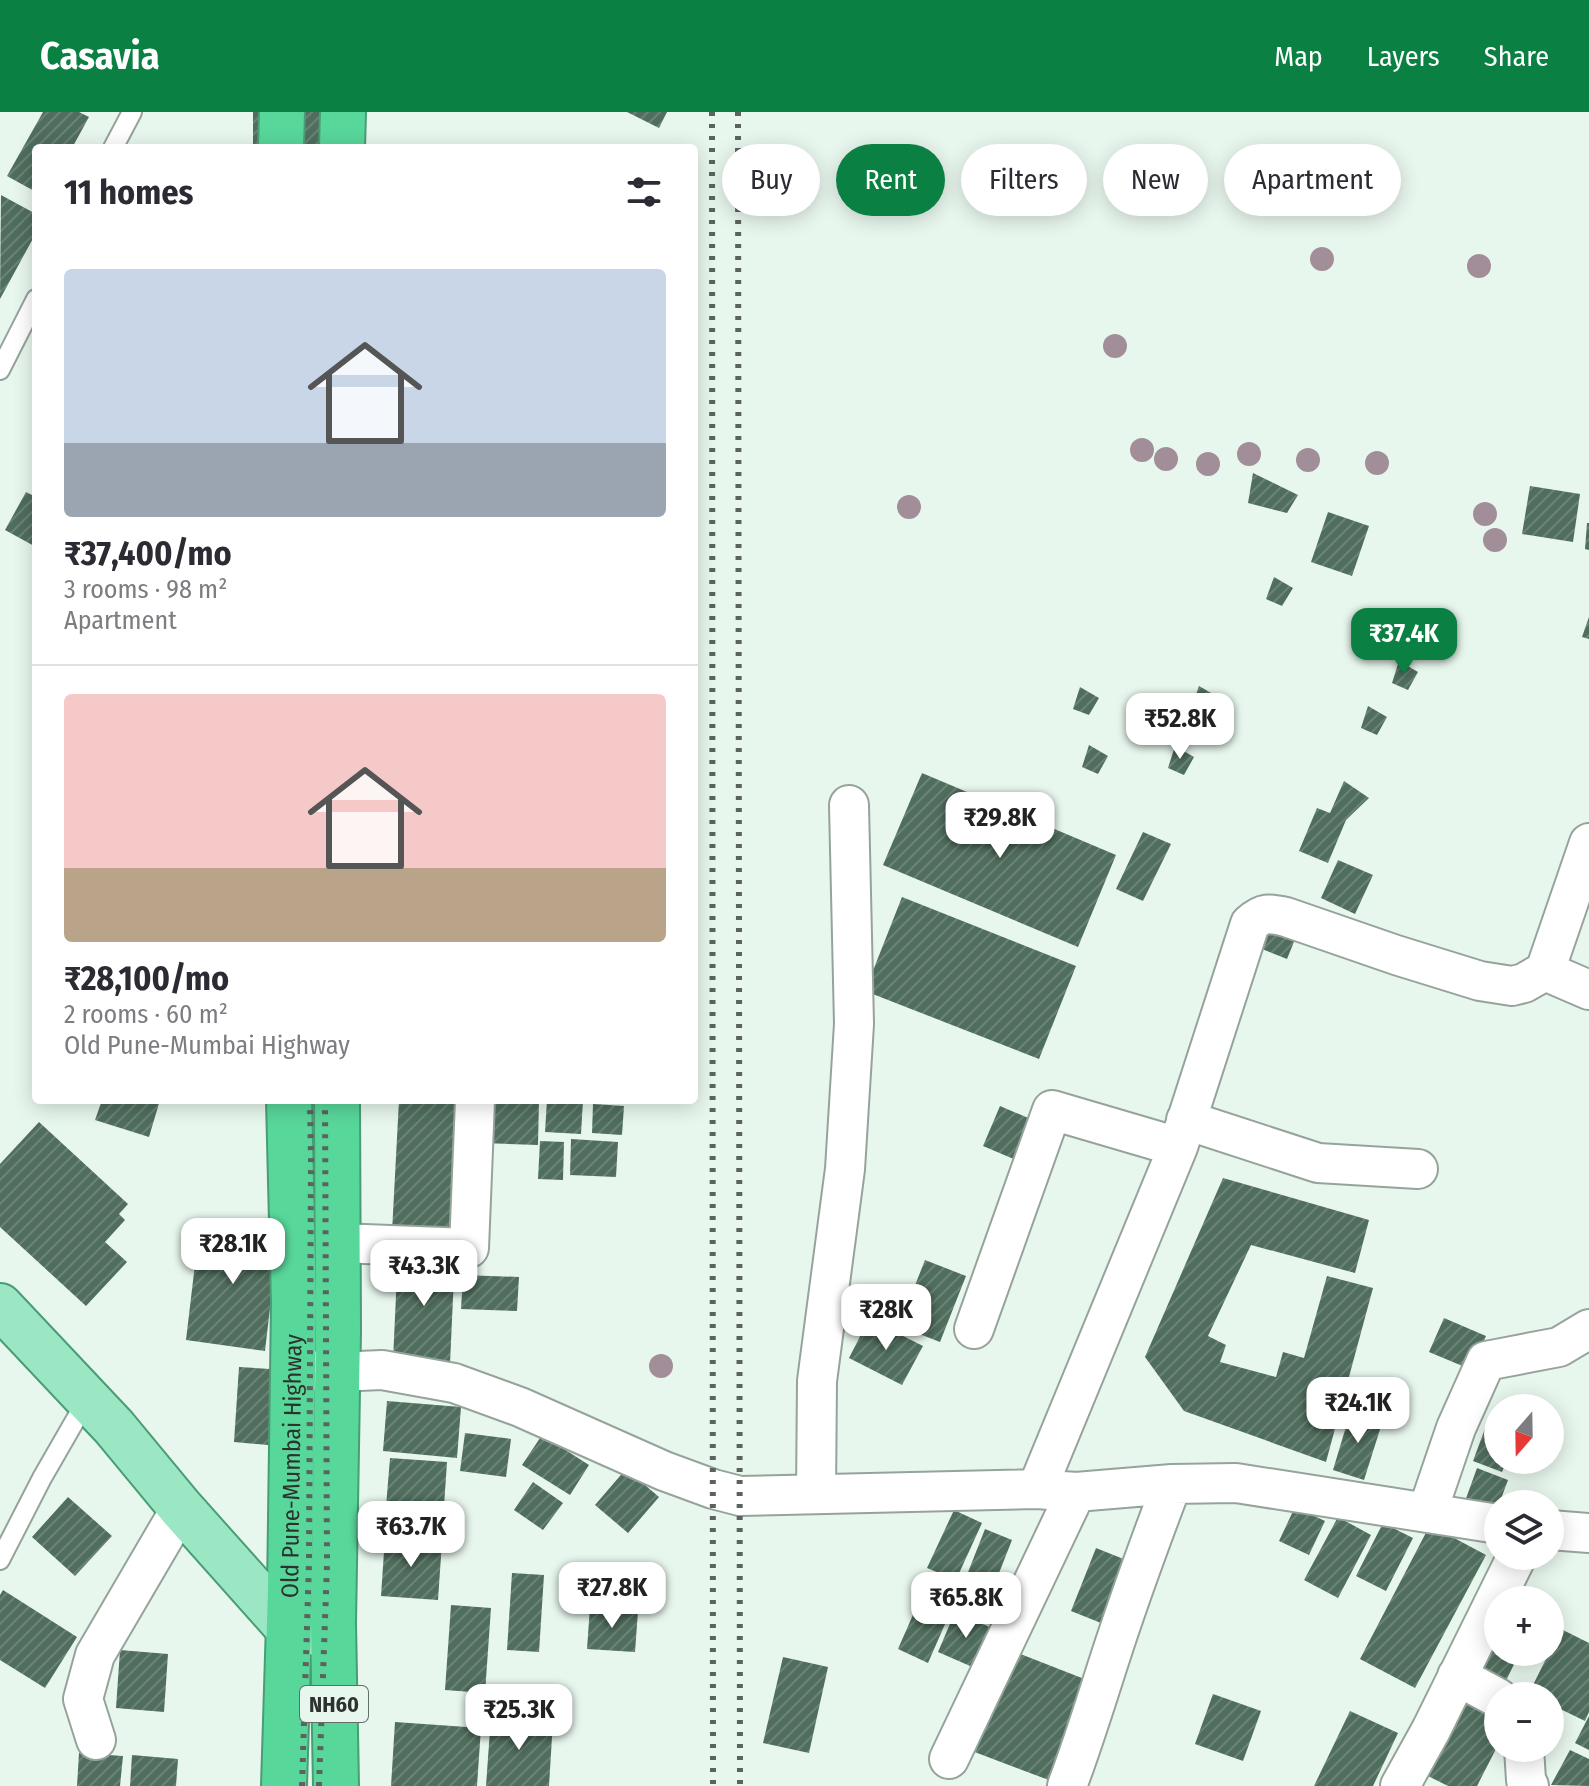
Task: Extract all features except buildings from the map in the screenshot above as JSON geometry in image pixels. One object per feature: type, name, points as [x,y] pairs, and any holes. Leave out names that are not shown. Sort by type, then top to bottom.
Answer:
[{"type":"highway","points":[[281,144],[282,112]]},
{"type":"highway","points":[[342,144],[343,112]]},
{"type":"highway","name":"Old Pune-Mumbai Highway","points":[[284,1786],[294,1303],[289,1104]]},
{"type":"highway","name":"NH60","points":[[336,1786],[337,1104]]},
{"type":"main road","points":[[0,1306],[114,1427],[288,1628],[334,1636]]},
{"type":"street","points":[[816,1494],[817,1381],[845,1169],[854,1024],[849,805]]},
{"type":"street","points":[[1037,1489],[1182,1134],[1250,924],[1257,917],[1269,913],[1286,917],[1480,981],[1512,986],[1545,971],[1589,843]]},
{"type":"street","points":[[1545,971],[1589,990]]},
{"type":"street","points":[[338,1243],[469,1248],[475,1104]]},
{"type":"street","points":[[974,1329],[1052,1110],[1318,1163],[1418,1169]]},
{"type":"street","points":[[1427,1513],[1456,1428],[1486,1361],[1559,1347],[1589,1329]]},
{"type":"street","points":[[293,1369],[336,1372],[382,1370],[454,1383],[520,1407],[664,1471],[740,1496],[1037,1489],[1076,1492],[1172,1484],[1236,1483],[1484,1522]]},
{"type":"street","points":[[1067,1786],[1172,1484]]},
{"type":"street","points":[[949,1759],[1076,1492]]},
{"type":"street","points":[[96,1740],[83,1699],[95,1655],[181,1508]]},
{"type":"street","points":[[1564,1531],[1589,1533]]},
{"type":"street","points":[[1400,1786],[1510,1570]]},
{"type":"street","points":[[1457,1676],[1484,1690]]},
{"type":"street","points":[[1525,1762],[1529,1786]]},
{"type":"lane","points":[[115,144],[132,112]]},
{"type":"lane","points":[[0,370],[32,307]]},
{"type":"lane","points":[[0,1560],[88,1398]]},
{"type":"railway","points":[[712,112],[713,1786]]},
{"type":"railway","points":[[738,112],[740,1786]]},
{"type":"railway","points":[[302,1786],[309,1563],[310,1104]]},
{"type":"railway","points":[[319,1786],[327,1565],[325,1104]]}]
